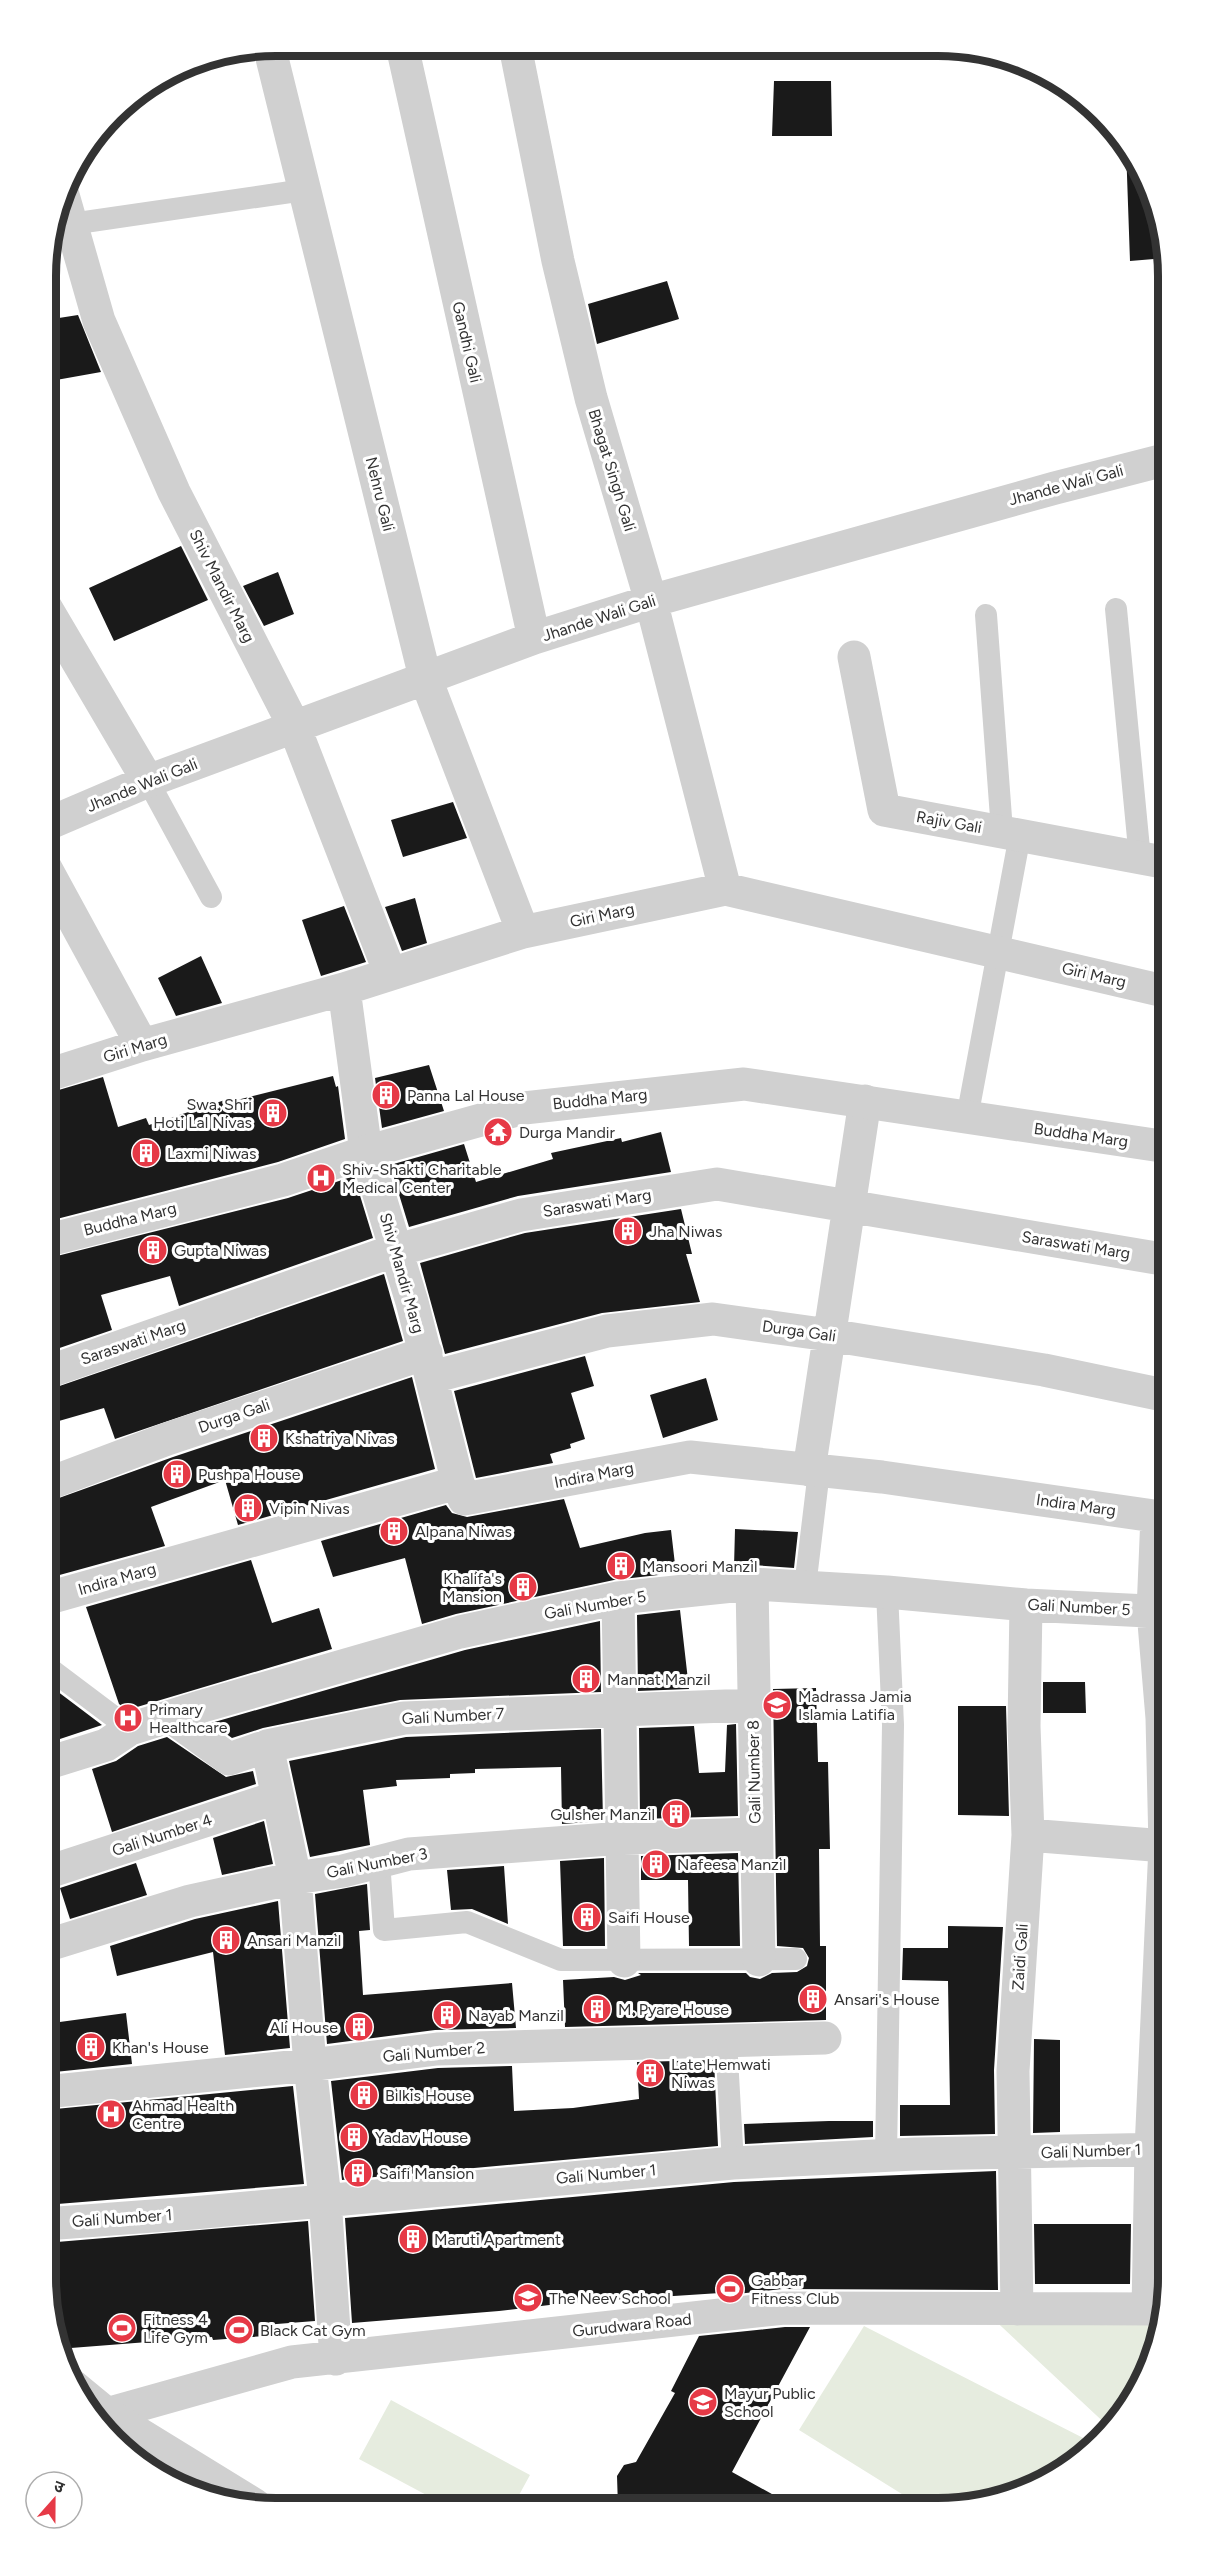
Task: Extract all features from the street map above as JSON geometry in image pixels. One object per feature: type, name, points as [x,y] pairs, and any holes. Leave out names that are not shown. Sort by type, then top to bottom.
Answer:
[{"type":"street","name":"Nehru Gali","points":[[270,56],[425,677],[523,932]]},
{"type":"street","name":"Gandhi Gali","points":[[404,56],[534,638]]},
{"type":"street","name":"Bhagat Singh Gali","points":[[517,56],[558,261],[588,386],[651,601],[725,890]]},
{"type":"street","name":"Shiv Mandir Marg","points":[[67,210],[99,321],[174,492],[294,726],[390,973]]},
{"type":"street","name":"Jhande Wali Gali","points":[[56,820],[148,781],[534,638],[651,601],[1055,488],[1158,462]]},
{"type":"street","points":[[56,625],[148,781]]},
{"type":"street","name":"Rajiv Gali","points":[[854,657],[884,810],[1154,861]]},
{"type":"street","points":[[56,887],[142,1045]]},
{"type":"street","name":"Giri Marg","points":[[56,1072],[142,1045],[344,989],[523,932],[725,890],[1158,990]]},
{"type":"street","name":"Shiv Mandir Marg","points":[[344,989],[366,1152],[397,1250],[459,1484]]},
{"type":"street","name":"Buddha Marg","points":[[56,1238],[283,1180],[366,1152],[524,1108],[744,1084],[1158,1146]]},
{"type":"street","points":[[814,1470],[829,1335],[865,1101]]},
{"type":"street","name":"Saraswati Marg","points":[[56,1369],[397,1250],[521,1215],[717,1184],[1158,1258]]},
{"type":"street","name":"Durga Gali","points":[[56,1481],[167,1439],[429,1365],[607,1331],[713,1319],[829,1335],[1044,1370],[1158,1394]]},
{"type":"street","name":"Indira Marg","points":[[56,1596],[459,1484],[464,1499],[690,1457],[894,1479],[1158,1516]]},
{"type":"street","name":"Gali Number 5","points":[[56,1761],[106,1745],[130,1729],[214,1703],[460,1632],[618,1598],[752,1584],[887,1592],[1026,1605],[1158,1612]]},
{"type":"street","name":"Gali Number 8","points":[[752,1584],[759,1960]]},
{"type":"street","points":[[618,1598],[624,1961]]},
{"type":"street","name":"Zaidi Gali","points":[[1017,2309],[1013,2071],[1028,1835],[1024,1726],[1026,1605]]},
{"type":"street","name":"Gali Number 7","points":[[171,1718],[229,1759],[267,1746],[404,1718],[753,1704]]},
{"type":"street","points":[[267,1746],[295,1878],[310,2066],[325,2199],[336,2359]]},
{"type":"street","name":"Gali Number 4","points":[[56,1869],[278,1797]]},
{"type":"street","name":"Gali Number 3","points":[[56,1943],[190,1901],[295,1878],[343,1871],[409,1854],[623,1838],[755,1834]]},
{"type":"street","points":[[1028,1835],[1158,1845]]},
{"type":"street","name":"Gali Number 2","points":[[56,2091],[310,2066],[437,2049],[825,2038]]},
{"type":"street","name":"Gali Number 1","points":[[56,2223],[193,2213],[733,2163],[915,2154],[1014,2154],[1158,2149]]},
{"type":"street","points":[[1156,2306],[1158,2202]]},
{"type":"street","name":"Gurudwara Road","points":[[107,2414],[292,2362],[336,2359],[784,2308],[1156,2309]]},
{"type":"street","points":[[96,2405],[107,2414],[239,2495]]},
{"type":"lane","points":[[67,210],[304,190]]},
{"type":"lane","points":[[1116,609],[1154,861]]},
{"type":"lane","points":[[968,1118],[998,953],[1011,833],[986,615]]},
{"type":"lane","points":[[148,781],[211,897]]},
{"type":"lane","points":[[805,1587],[814,1470]]},
{"type":"lane","points":[[886,2157],[893,1725],[887,1592]]},
{"type":"lane","points":[[56,1673],[130,1729]]},
{"type":"lane","points":[[379,1861],[384,1930],[467,1923],[561,1960],[796,1959]]},
{"type":"lane","points":[[726,2040],[733,2163]]},
{"type":"shaded area","points":[[987,2313],[1152,2324],[1146,2349],[1135,2376],[1104,2422]]},
{"type":"shaded area","points":[[864,2326],[1087,2440],[1047,2469],[1008,2487],[966,2497],[908,2498],[799,2430]]},
{"type":"shaded area","points":[[391,2400],[530,2475],[517,2498],[432,2498],[359,2459]]},
{"type":"building","points":[[774,81],[831,81],[832,136],[772,136]]},
{"type":"building","points":[[1127,164],[1146,205],[1157,259],[1130,261]]},
{"type":"building","points":[[667,281],[679,319],[597,344],[588,304]]},
{"type":"building","points":[[78,315],[101,372],[56,380],[56,318]]},
{"type":"building","points":[[181,546],[208,600],[114,641],[89,588]]},
{"type":"building","points":[[278,572],[294,614],[264,626],[243,586]]},
{"type":"building","points":[[453,802],[467,838],[403,857],[391,820]]},
{"type":"building","points":[[415,898],[427,943],[402,951],[385,907]]},
{"type":"building","points":[[344,906],[366,962],[321,976],[302,920]]},
{"type":"building","points":[[201,956],[222,1003],[176,1016],[158,978]]},
{"type":"building","points":[[429,1065],[444,1111],[382,1128],[375,1078]]},
{"type":"building","points":[[333,1076],[336,1087],[338,1086],[345,1139],[278,1162],[56,1219],[56,1091],[103,1077],[118,1127],[146,1118],[149,1125],[228,1099],[229,1102]]},
{"type":"building","points":[[661,1132],[671,1172],[518,1196],[409,1227],[390,1165],[464,1144],[476,1182],[553,1159],[551,1153],[621,1138],[622,1142]]},
{"type":"building","points":[[354,1176],[373,1238],[179,1306],[170,1276],[101,1295],[112,1330],[56,1349],[56,1256],[288,1198]]},
{"type":"building","points":[[681,1209],[692,1254],[686,1254],[700,1302],[602,1313],[445,1354],[420,1263],[525,1233]]},
{"type":"building","points":[[384,1274],[403,1341],[115,1439],[104,1408],[56,1422],[56,1387]]},
{"type":"building","points":[[585,1356],[594,1386],[571,1393],[585,1439],[570,1444],[571,1448],[550,1454],[553,1463],[476,1478],[454,1391]]},
{"type":"building","points":[[412,1377],[435,1469],[238,1525],[225,1480],[151,1507],[165,1546],[56,1576],[56,1499],[173,1457]]},
{"type":"building","points":[[706,1378],[718,1420],[663,1438],[650,1395]]},
{"type":"building","points":[[564,1499],[580,1548],[645,1533],[671,1530],[676,1573],[614,1580],[456,1614],[422,1624],[405,1558],[333,1577],[321,1541],[446,1505],[452,1513],[467,1517]]},
{"type":"building","points":[[735,1529],[798,1532],[794,1568],[753,1565],[734,1567]]},
{"type":"building","points":[[251,1560],[272,1623],[319,1608],[332,1649],[127,1710],[119,1704],[86,1607]]},
{"type":"building","points":[[680,1610],[689,1689],[638,1691],[637,1615]]},
{"type":"building","points":[[600,1621],[601,1692],[400,1700],[263,1728],[232,1738],[211,1723],[465,1650]]},
{"type":"building","points":[[1043,1682],[1085,1682],[1086,1713],[1043,1713]]},
{"type":"building","points":[[816,1688],[818,1762],[828,1762],[830,1849],[819,1849],[820,1946],[826,1946],[826,2020],[565,2027],[563,1980],[614,1977],[625,1980],[641,1975],[638,1973],[746,1973],[750,1977],[760,1979],[772,1973],[797,1972],[807,1966],[809,1958],[803,1948],[777,1946],[773,1689]]},
{"type":"building","points":[[56,1690],[102,1725],[56,1740]]},
{"type":"building","points":[[958,1706],[1006,1706],[1009,1816],[958,1815]]},
{"type":"building","points":[[736,1724],[738,1816],[640,1819],[639,1728],[694,1726],[699,1773],[725,1772],[727,1725]]},
{"type":"building","points":[[601,1729],[603,1821],[562,1824],[561,1767],[475,1769],[475,1773],[450,1774],[450,1778],[396,1780],[397,1786],[363,1790],[370,1845],[310,1857],[289,1761],[406,1737]]},
{"type":"building","points":[[167,1737],[226,1777],[253,1771],[256,1784],[112,1832],[92,1769],[116,1761],[138,1746]]},
{"type":"building","points":[[264,1821],[273,1864],[222,1875],[213,1838]]},
{"type":"building","points":[[738,1853],[740,1946],[689,1946],[688,1880],[641,1880],[641,1856]]},
{"type":"building","points":[[604,1858],[605,1946],[563,1946],[560,1861]]},
{"type":"building","points":[[136,1863],[147,1895],[70,1919],[60,1888]]},
{"type":"building","points":[[504,1866],[508,1924],[472,1909],[451,1910],[447,1870]]},
{"type":"building","points":[[367,1884],[370,1930],[359,1931],[363,1995],[512,1983],[516,2028],[435,2030],[327,2044],[315,1894]]},
{"type":"building","points":[[278,1901],[290,2048],[225,2055],[213,1952],[117,1976],[110,1946],[195,1919]]},
{"type":"building","points":[[948,1926],[1003,1927],[994,2070],[995,2134],[900,2136],[900,2105],[950,2105],[948,1981],[902,1980],[903,1948],[948,1948]]},
{"type":"building","points":[[126,2013],[132,2064],[56,2072],[56,2023]]},
{"type":"building","points":[[1034,2039],[1060,2040],[1060,2132],[1033,2133]]},
{"type":"building","points":[[714,2060],[718,2146],[342,2180],[331,2081],[438,2068],[512,2066],[514,2111],[573,2108],[639,2099],[637,2062]]},
{"type":"building","points":[[293,2086],[304,2184],[56,2204],[56,2109]]},
{"type":"building","points":[[873,2121],[873,2137],[745,2144],[744,2124]]},
{"type":"building","points":[[996,2171],[998,2290],[782,2289],[719,2296],[720,2293],[566,2303],[352,2323],[345,2218],[734,2182]]},
{"type":"building","points":[[308,2221],[315,2321],[264,2325],[265,2336],[213,2340],[212,2337],[67,2348],[57,2307],[56,2242]]},
{"type":"building","points":[[1034,2224],[1131,2224],[1130,2284],[1035,2284]]},
{"type":"building","points":[[785,2327],[810,2327],[732,2472],[779,2498],[618,2498],[617,2476],[624,2465],[636,2462],[675,2393],[671,2391],[699,2336]]},
{"type":"place","name":"Panna Lal House","points":[[386,1095]]},
{"type":"place","name":"Swa. Shri Hoti Lal Nivas","points":[[273,1113]]},
{"type":"place","name":"Durga Mandir","points":[[498,1132]]},
{"type":"place","name":"Laxmi Niwas","points":[[146,1153]]},
{"type":"place","name":"Shiv-Shakti Charitable Medical Center","points":[[321,1178]]},
{"type":"place","name":"Jha Niwas","points":[[628,1231]]},
{"type":"place","name":"Gupta Niwas","points":[[153,1250]]},
{"type":"place","name":"Kshatriya Nivas","points":[[264,1438]]},
{"type":"place","name":"Pushpa House","points":[[177,1474]]},
{"type":"place","name":"Vipin Nivas","points":[[248,1508]]},
{"type":"place","name":"Alpana Niwas","points":[[394,1531]]},
{"type":"place","name":"Mansoori Manzil","points":[[621,1566]]},
{"type":"place","name":"Khalifa's Mansion","points":[[523,1587]]},
{"type":"place","name":"Mannat Manzil","points":[[586,1679]]},
{"type":"place","name":"Madrassa Jamia Islamia Latifia","points":[[777,1705]]},
{"type":"place","name":"Primary Healthcare","points":[[128,1718]]},
{"type":"place","name":"Gulsher Manzil","points":[[676,1814]]},
{"type":"place","name":"Nafeesa Manzil","points":[[656,1864]]},
{"type":"place","name":"Saifi House","points":[[587,1917]]},
{"type":"place","name":"Ansari Manzil","points":[[226,1940]]},
{"type":"place","name":"Ansari's House","points":[[813,1999]]},
{"type":"place","name":"M. Pyare House","points":[[597,2009]]},
{"type":"place","name":"Nayab Manzil","points":[[447,2015]]},
{"type":"place","name":"Ali House","points":[[359,2027]]},
{"type":"place","name":"Khan's House","points":[[91,2047]]},
{"type":"place","name":"Late Hemwati Niwas","points":[[650,2073]]},
{"type":"place","name":"Bilkis House","points":[[364,2095]]},
{"type":"place","name":"Ahmad Health Centre","points":[[111,2114]]},
{"type":"place","name":"Yadav House","points":[[354,2137]]},
{"type":"place","name":"Saifi Mansion","points":[[358,2173]]},
{"type":"place","name":"Maruti Apartment","points":[[413,2239]]},
{"type":"place","name":"Gabbar Fitness Club","points":[[730,2289]]},
{"type":"place","name":"The Neev School","points":[[528,2298]]},
{"type":"place","name":"Fitness 4 Life Gym","points":[[122,2328]]},
{"type":"place","name":"Black Cat Gym","points":[[239,2330]]},
{"type":"place","name":"Mayur Public School","points":[[703,2402]]}]
